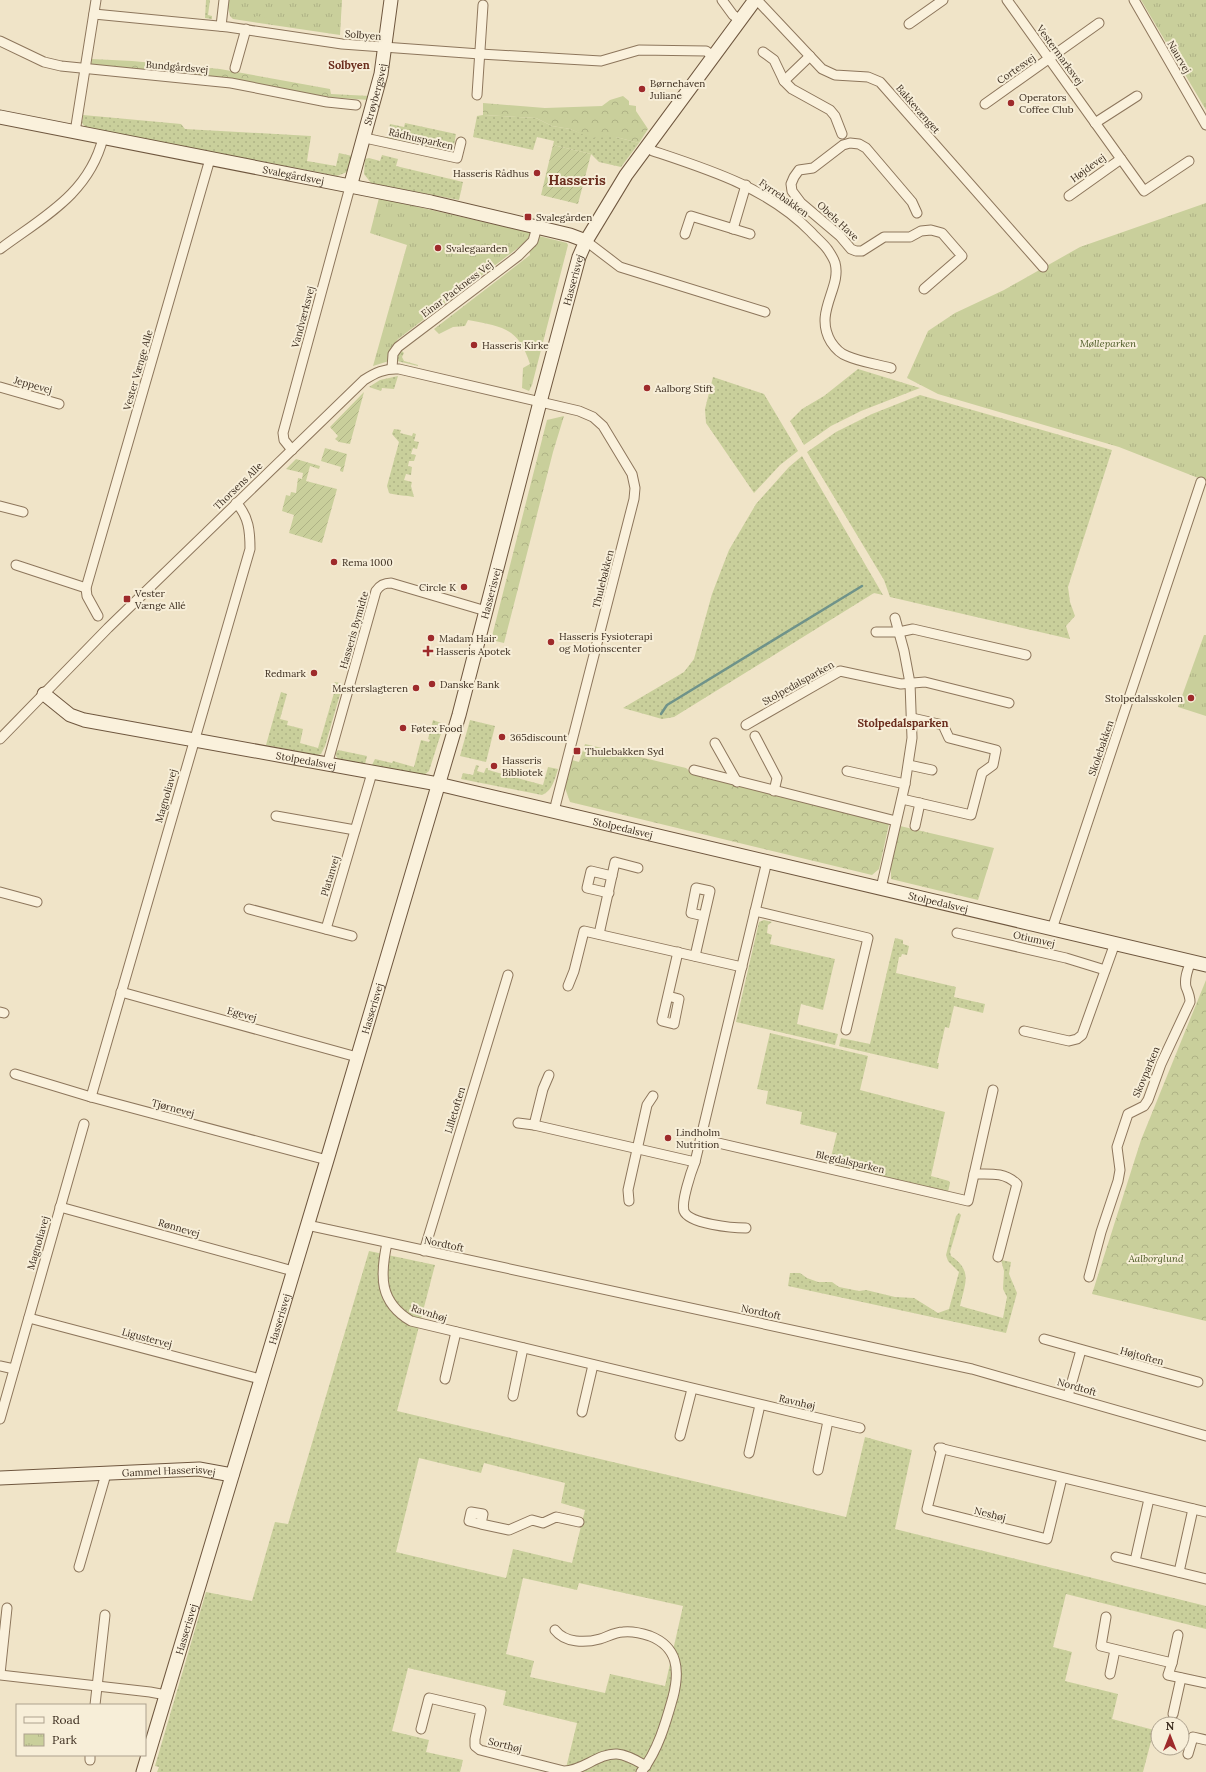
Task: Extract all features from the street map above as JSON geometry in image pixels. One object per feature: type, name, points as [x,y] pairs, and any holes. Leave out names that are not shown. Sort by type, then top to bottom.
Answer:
[{"type":"street","points":[[75,132],[96,0]]},
{"type":"street","points":[[221,26],[224,0]]},
{"type":"street","name":"Strøybergsvej","points":[[350,187],[365,138],[381,74],[392,0]]},
{"type":"street","points":[[722,0],[733,15],[740,20]]},
{"type":"street","name":"Hasserisvej","points":[[143,1772],[327,1160],[438,784],[486,611],[579,257],[586,241],[626,175],[646,146],[756,0]]},
{"type":"street","name":"Bakkevænget","points":[[756,0],[763,4],[822,69],[835,75],[868,77],[880,82],[1042,267]]},
{"type":"street","points":[[909,24],[943,0]]},
{"type":"street","name":"Vestermarksvej","points":[[1007,0],[1144,191],[1189,161]]},
{"type":"street","name":"Naurvej","points":[[1134,0],[1206,125]]},
{"type":"street","points":[[477,95],[483,5]]},
{"type":"street","name":"Solbyen","points":[[94,14],[221,26],[342,44],[385,48],[601,61],[639,50],[706,51],[713,56]]},
{"type":"street","name":"Cortesvej","points":[[984,104],[1099,23]]},
{"type":"street","points":[[236,68],[246,29]]},
{"type":"street","name":"Bundgårdsvej","points":[[0,41],[44,62],[62,66],[86,70],[231,83],[327,102],[356,105]]},
{"type":"street","points":[[763,52],[774,60],[784,82],[792,89],[830,110],[835,116],[842,134]]},
{"type":"street","points":[[784,82],[810,56]]},
{"type":"street","points":[[1096,123],[1137,96]]},
{"type":"street","name":"Svalegårdsvej","points":[[0,117],[432,202],[574,236],[586,241]]},
{"type":"street","points":[[0,249],[73,193],[93,166],[102,138]]},
{"type":"street","name":"Rådhusparken","points":[[365,138],[457,158],[461,142]]},
{"type":"street","name":"Obels Have","points":[[917,212],[912,202],[866,148],[859,144],[850,143],[843,145],[813,168],[799,170],[791,184],[792,191],[802,203],[840,236],[851,249],[856,251],[867,249],[877,240],[884,237],[910,237],[921,231],[931,230],[942,233],[962,256],[924,289]]},
{"type":"street","name":"Fyrrebakken","points":[[646,146],[654,151],[718,172],[746,185],[792,215],[827,249],[835,263],[835,276],[825,314],[825,326],[828,337],[834,348],[846,356],[891,368]]},
{"type":"street","name":"Vester Vænge Alle","points":[[86,588],[210,159]]},
{"type":"street","name":"Højdevej","points":[[1069,196],[1121,159]]},
{"type":"street","name":"Fyrrebakken","points":[[733,229],[746,185]]},
{"type":"street","name":"Vandværksvej","points":[[292,450],[284,440],[283,433],[350,187]]},
{"type":"street","name":"Obels Have","points":[[792,215],[802,203]]},
{"type":"street","points":[[685,234],[691,216],[750,234]]},
{"type":"street","name":"Einar Packness Vej","points":[[392,368],[393,354],[398,347],[518,256],[533,241],[537,227]]},
{"type":"street","name":"Hasserisvej","points":[[586,241],[620,267],[765,312]]},
{"type":"street","name":"Thorsens Alle","points":[[0,739],[108,628],[364,380],[374,373],[392,368],[540,402]]},
{"type":"street","name":"Jeppevej","points":[[0,387],[59,404]]},
{"type":"street","name":"Thulebakken","points":[[540,402],[579,411],[599,420],[632,474],[635,488],[634,499],[554,811]]},
{"type":"street","name":"Skolebakken","points":[[1052,929],[1201,482]]},
{"type":"street","name":"Magnoliavej","points":[[91,1097],[250,549],[250,533],[246,518],[236,503]]},
{"type":"street","points":[[0,506],[23,512]]},
{"type":"street","points":[[16,565],[86,588],[87,596],[98,616]]},
{"type":"street","name":"Hasseris Bymidte","points":[[327,765],[376,591],[382,584],[391,583],[486,611]]},
{"type":"street","points":[[881,888],[909,764],[912,718],[910,683],[895,618]]},
{"type":"street","points":[[876,632],[899,632],[913,629],[1026,655]]},
{"type":"street","name":"Stolpedalsparken","points":[[746,725],[840,671],[902,684],[925,682],[1009,703]]},
{"type":"street","name":"Stolpedalsvej","points":[[44,694],[70,715],[84,720],[438,784],[1206,965]]},
{"type":"street","points":[[902,799],[971,816],[982,773],[993,765],[996,750],[949,738],[943,725],[912,718]]},
{"type":"street","points":[[755,736],[777,778],[774,791]]},
{"type":"street","points":[[715,743],[737,782]]},
{"type":"street","points":[[909,764],[932,770]]},
{"type":"street","points":[[694,770],[896,821]]},
{"type":"street","points":[[847,771],[905,784]]},
{"type":"street","name":"Platanvej","points":[[326,929],[372,773]]},
{"type":"street","points":[[915,826],[920,803]]},
{"type":"street","points":[[276,816],[355,830]]},
{"type":"street","points":[[599,934],[616,862],[638,868]]},
{"type":"street","points":[[746,1228],[732,1228],[694,1220],[688,1216],[684,1210],[684,1203],[701,1139],[767,862]]},
{"type":"street","points":[[609,893],[587,888],[591,871],[612,876]]},
{"type":"street","points":[[0,892],[37,902]]},
{"type":"street","points":[[249,909],[352,936]]},
{"type":"street","points":[[755,911],[868,938],[846,1030]]},
{"type":"street","points":[[695,956],[704,916]]},
{"type":"street","points":[[568,986],[574,971],[584,931],[742,967]]},
{"type":"street","name":"Otiumvej","points":[[957,933],[1066,958],[1105,970]]},
{"type":"street","points":[[1024,1031],[1069,1041],[1077,1039],[1082,1035],[1115,943]]},
{"type":"street","points":[[668,996],[678,952]]},
{"type":"street","name":"Skovparken","points":[[1089,1277],[1101,1232],[1118,1181],[1120,1170],[1117,1147],[1128,1114],[1144,1106],[1148,1100],[1161,1064],[1190,1002],[1190,996],[1186,985],[1186,975],[1191,961]]},
{"type":"street","name":"Lilletoften","points":[[424,1251],[508,975]]},
{"type":"street","name":"Egevej","points":[[121,992],[357,1057]]},
{"type":"street","name":"Tjørnevej","points":[[15,1074],[91,1097],[327,1160]]},
{"type":"street","points":[[534,1125],[543,1089],[549,1075]]},
{"type":"street","name":"Blegdalsparken","points":[[701,1139],[968,1200],[993,1090]]},
{"type":"street","points":[[629,1200],[628,1190],[647,1105],[653,1096]]},
{"type":"street","points":[[518,1123],[534,1125],[695,1162]]},
{"type":"street","name":"Magnoliavej","points":[[0,1419],[84,1124]]},
{"type":"street","points":[[974,1174],[999,1174],[1010,1178],[1016,1184],[998,1257]]},
{"type":"street","name":"Rønnevej","points":[[60,1207],[293,1271]]},
{"type":"street","name":"Nordtoft","points":[[307,1225],[972,1369],[1206,1436]]},
{"type":"street","name":"Ravnhøj","points":[[387,1243],[383,1264],[383,1278],[386,1295],[395,1308],[411,1321],[860,1428]]},
{"type":"street","name":"Ligustervej","points":[[29,1318],[260,1379]]},
{"type":"street","name":"Ravnhøj","points":[[445,1379],[456,1332]]},
{"type":"street","name":"Højtoften","points":[[1044,1339],[1198,1382]]},
{"type":"street","points":[[513,1396],[523,1348]]},
{"type":"street","points":[[1068,1396],[1081,1350]]},
{"type":"street","points":[[582,1412],[593,1365]]},
{"type":"street","points":[[0,1366],[14,1369]]},
{"type":"street","points":[[680,1436],[692,1389]]},
{"type":"street","points":[[749,1453],[760,1405]]},
{"type":"street","points":[[818,1470],[828,1421]]},
{"type":"street","name":"Neshøj","points":[[1062,1478],[1047,1539],[927,1509],[941,1448],[1206,1512]]},
{"type":"street","name":"Gammel Hasserisvej","points":[[0,1478],[199,1469],[232,1475]]},
{"type":"street","points":[[79,1567],[106,1474]]},
{"type":"street","points":[[1135,1561],[1149,1499]]},
{"type":"street","points":[[1179,1572],[1193,1509]]},
{"type":"street","points":[[481,1524],[509,1530],[532,1520],[543,1523],[556,1517],[579,1522]]},
{"type":"street","points":[[1116,1557],[1206,1579]]},
{"type":"street","points":[[7,1608],[0,1675],[166,1695]]},
{"type":"street","points":[[95,1704],[105,1615]]},
{"type":"street","points":[[1106,1617],[1101,1646],[1172,1663]]},
{"type":"street","name":"Sorthøj","points":[[422,1729],[429,1698],[481,1710],[475,1739],[475,1746],[480,1750],[564,1771],[571,1771],[580,1768],[608,1754],[617,1754],[628,1756],[643,1769],[664,1728],[677,1682],[677,1667],[674,1657],[669,1649],[658,1640],[634,1632],[622,1632],[589,1642],[578,1642],[558,1635],[555,1630]]},
{"type":"street","points":[[1178,1635],[1168,1675],[1206,1683]]},
{"type":"street","points":[[1110,1674],[1116,1650]]},
{"type":"street","points":[[1173,1714],[1181,1678]]},
{"type":"street","points":[[1190,1746],[1192,1737],[1206,1740]]},
{"type":"green space","points":[[206,0],[210,0],[208,15],[212,16],[212,19],[205,18]]},
{"type":"green space","points":[[229,0],[342,0],[340,35],[233,19],[230,16],[227,3]]},
{"type":"green space","points":[[1141,0],[1206,0],[1206,110]]},
{"type":"green space","points":[[256,16],[282,20],[281,25],[255,21]]},
{"type":"green space","points":[[92,59],[220,69],[330,89],[331,94],[370,96],[369,100],[328,97],[230,78],[91,66]]},
{"type":"green space","points":[[623,96],[629,101],[629,105],[636,106],[636,111],[648,129],[639,143],[616,137],[591,138],[570,129],[552,126],[536,118],[483,115],[483,103],[545,108],[602,106],[610,100]]},
{"type":"green space","points":[[83,115],[181,124],[185,129],[311,136],[307,161],[336,166],[339,153],[352,156],[347,172],[337,176],[85,127],[82,123]]},
{"type":"green space","points":[[483,115],[536,118],[552,126],[570,129],[591,137],[616,137],[639,143],[621,167],[599,162],[591,154],[553,145],[554,141],[537,137],[533,150],[473,137],[477,116]]},
{"type":"green space","points":[[405,123],[456,134],[454,145],[449,144],[447,152],[387,138],[390,124],[404,127]]},
{"type":"green space","points":[[553,145],[591,154],[578,204],[541,195]]},
{"type":"green space","points":[[382,155],[398,159],[396,166],[463,182],[459,200],[371,183],[364,174],[365,159],[369,158],[380,161]]},
{"type":"green space","points":[[379,198],[532,233],[531,237],[527,241],[398,339],[393,346],[389,361],[373,366],[407,245],[370,233]]},
{"type":"green space","name":"Mølleparken","points":[[1206,203],[1206,481],[1119,447],[938,394],[907,378],[928,331],[955,313],[1004,290],[1080,247]]},
{"type":"green space","points":[[539,236],[567,243],[568,245],[532,385],[529,391],[522,388],[523,368],[530,364],[520,342],[508,331],[500,327],[468,320],[465,326],[453,327],[439,334],[434,329],[530,255],[529,249]]},
{"type":"green space","points":[[401,350],[404,353],[402,357],[404,361],[418,366],[397,361],[397,354]]},
{"type":"green space","points":[[858,369],[920,388],[861,411],[831,426],[804,445],[790,421],[802,409],[824,396]]},
{"type":"green space","points":[[398,376],[394,389],[382,388],[381,391],[369,387],[380,380]]},
{"type":"green space","points":[[713,377],[764,394],[798,451],[780,465],[754,493],[706,423],[705,409]]},
{"type":"green space","points":[[364,392],[350,444],[339,442],[335,439],[338,436],[330,427]]},
{"type":"green space","points":[[920,395],[1112,450],[1068,587],[1070,602],[1075,616],[1066,626],[1070,639],[890,597],[884,580],[807,452],[836,432],[872,414]]},
{"type":"green space","points":[[564,416],[553,452],[504,643],[491,640],[547,420]]},
{"type":"green space","points":[[394,429],[401,430],[400,433],[412,436],[413,433],[416,434],[414,441],[419,442],[417,449],[413,448],[411,454],[416,455],[414,461],[409,461],[408,466],[412,467],[411,475],[406,474],[404,480],[412,482],[411,486],[414,497],[389,493],[387,486],[399,442],[392,434]]},
{"type":"green space","points":[[325,448],[347,454],[343,472],[340,471],[341,467],[321,461]]},
{"type":"green space","points":[[802,456],[883,595],[874,593],[674,717],[662,719],[623,708],[684,672],[694,659],[712,594],[729,550],[756,504],[789,467]]},
{"type":"green space","points":[[296,459],[320,466],[319,469],[310,466],[306,481],[337,489],[322,543],[289,533],[294,515],[282,511],[286,495],[290,496],[291,492],[296,493],[298,478],[302,479],[303,473],[286,469]]},
{"type":"green space","points":[[1204,635],[1206,635],[1206,716],[1178,707]]},
{"type":"green space","points":[[335,682],[343,684],[325,746],[321,754],[317,755],[266,745],[281,692],[287,694],[280,719],[288,721],[287,725],[303,729],[300,743],[318,748],[336,686],[333,685]]},
{"type":"green space","points":[[433,720],[444,724],[429,771],[424,775],[372,765],[375,759],[392,763],[393,761],[414,767],[421,740],[429,742],[430,740],[428,739]]},
{"type":"green space","points":[[470,720],[495,726],[486,762],[460,756]]},
{"type":"green space","points":[[585,744],[686,768],[694,775],[889,824],[879,869],[872,875],[570,802],[565,788],[572,760],[579,762]]},
{"type":"green space","points":[[338,750],[367,756],[365,764],[338,759],[335,754]]},
{"type":"green space","points":[[476,765],[479,766],[477,771],[484,773],[486,768],[488,768],[488,770],[543,785],[548,767],[558,769],[551,788],[542,795],[461,779],[463,773],[473,775]]},
{"type":"green space","points":[[900,826],[994,848],[978,900],[891,879],[891,861]]},
{"type":"green space","points":[[764,920],[772,922],[768,925],[767,933],[772,935],[770,944],[835,959],[823,1010],[801,1004],[797,1024],[838,1034],[835,1045],[736,1022],[759,922]]},
{"type":"green space","points":[[895,938],[903,940],[903,944],[909,946],[907,955],[902,954],[901,957],[899,957],[896,973],[956,987],[954,997],[985,1004],[983,1013],[954,1006],[949,1028],[945,1027],[937,1063],[939,1063],[938,1069],[839,1046],[841,1038],[870,1044]]},
{"type":"green space","name":"Aalborglund","points":[[1206,980],[1206,1321],[1092,1294],[1141,1140]]},
{"type":"green space","points":[[770,1033],[868,1056],[860,1090],[945,1112],[931,1176],[949,1181],[948,1192],[823,1163],[824,1160],[830,1161],[837,1133],[800,1124],[802,1112],[766,1104],[768,1091],[757,1089]]},
{"type":"green space","points":[[959,1213],[961,1215],[950,1252],[951,1256],[958,1262],[965,1272],[966,1278],[960,1306],[1003,1318],[1007,1297],[1003,1289],[1004,1271],[1001,1260],[1011,1262],[1009,1274],[1017,1293],[1006,1333],[788,1286],[790,1273],[800,1273],[807,1278],[818,1282],[832,1282],[839,1287],[859,1291],[866,1290],[895,1297],[914,1298],[938,1313],[949,1309],[959,1272],[948,1261],[946,1255],[956,1216]]},
{"type":"green space","points":[[369,1251],[435,1265],[397,1411],[846,1517],[865,1437],[912,1450],[895,1529],[1206,1606],[1206,1629],[1066,1594],[1053,1647],[1072,1652],[1065,1681],[1118,1694],[1112,1719],[1150,1729],[1150,1745],[1143,1772],[565,1772],[577,1723],[503,1705],[506,1691],[408,1668],[392,1731],[429,1740],[426,1752],[463,1760],[460,1772],[157,1772],[159,1767],[155,1766],[206,1592],[252,1601],[275,1522],[288,1524]],"holes":[[[419,1458],[481,1473],[484,1463],[565,1483],[561,1503],[585,1510],[572,1563],[513,1549],[506,1578],[396,1552]],[[523,1578],[577,1590],[579,1583],[683,1606],[665,1686],[610,1674],[605,1693],[530,1677],[534,1661],[506,1654]]]},
{"type":"waterway","points":[[661,714],[667,705],[862,586]]},
{"type":"place","name":"Børnehaven Juliane","points":[[642,89]]},
{"type":"place","name":"Operators Coffee Club","points":[[1011,103]]},
{"type":"place","name":"Hasseris Rådhus","points":[[537,173]]},
{"type":"place","name":"Svalegården","points":[[528,217]]},
{"type":"place","name":"Svalegaarden","points":[[438,248]]},
{"type":"place","name":"Hasseris Kirke","points":[[474,345]]},
{"type":"place","name":"Aalborg Stift","points":[[647,388]]},
{"type":"place","name":"Rema 1000","points":[[334,562]]},
{"type":"place","name":"Circle K","points":[[464,587]]},
{"type":"place","name":"Vester Vænge Allé","points":[[127,599]]},
{"type":"place","name":"Madam Hair","points":[[431,638]]},
{"type":"place","name":"Hasseris Fysioterapi og Motionscenter","points":[[551,642]]},
{"type":"place","name":"Hasseris Apotek","points":[[428,651]]},
{"type":"place","name":"Redmark","points":[[314,673]]},
{"type":"place","name":"Danske Bank","points":[[432,684]]},
{"type":"place","name":"Mesterslagteren","points":[[416,688]]},
{"type":"place","name":"Stolpedalsskolen","points":[[1191,698]]},
{"type":"place","name":"Føtex Food","points":[[403,728]]},
{"type":"place","name":"365discount","points":[[502,737]]},
{"type":"place","name":"Thulebakken Syd","points":[[577,751]]},
{"type":"place","name":"Hasseris Bibliotek","points":[[494,766]]},
{"type":"place","name":"Lindholm Nutrition","points":[[668,1138]]},
{"type":"district","name":"Solbyen","points":[[349,65]]},
{"type":"district","name":"Hasseris","points":[[577,180]]},
{"type":"district","name":"Stolpedalsparken","points":[[903,723]]}]
